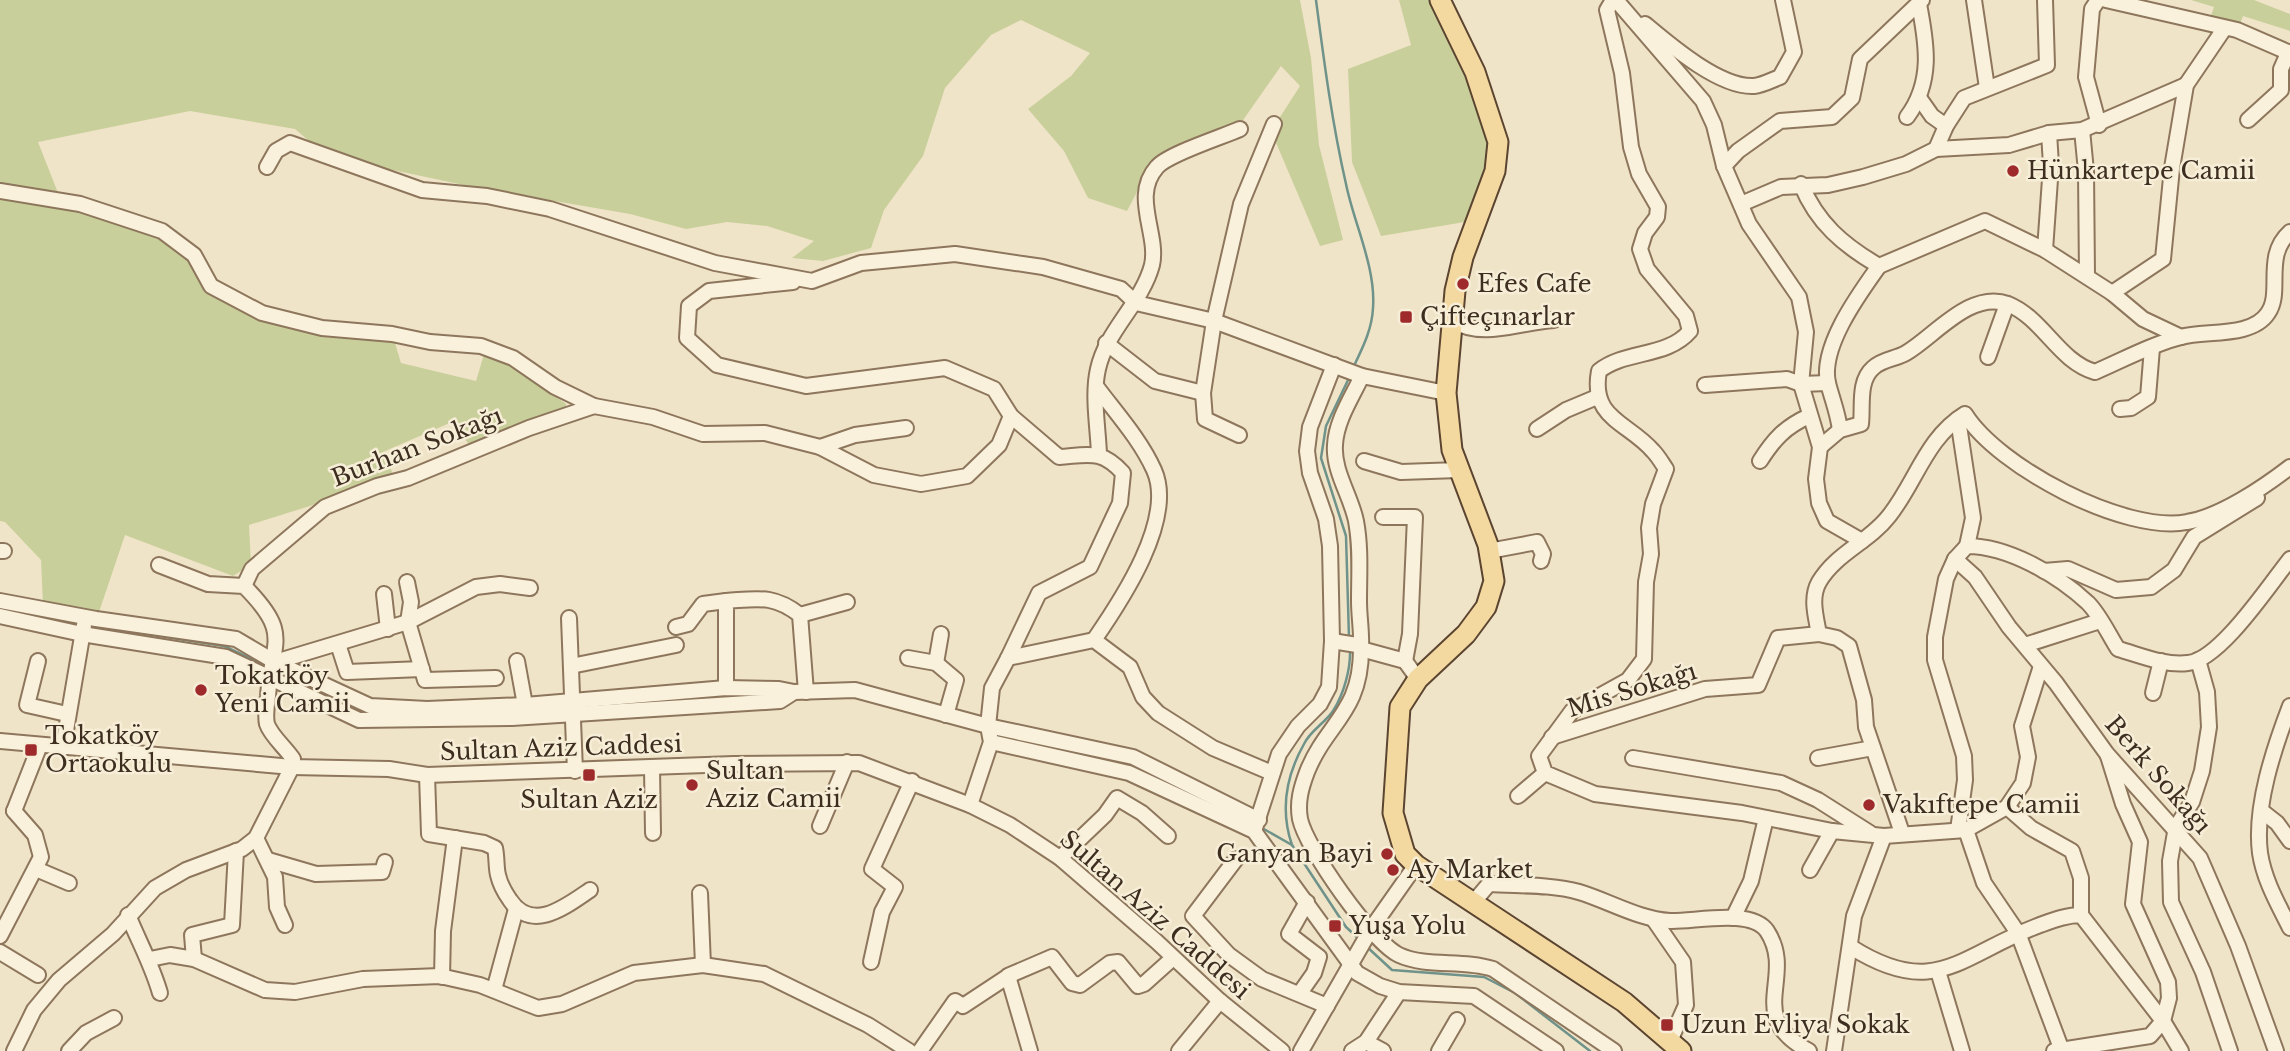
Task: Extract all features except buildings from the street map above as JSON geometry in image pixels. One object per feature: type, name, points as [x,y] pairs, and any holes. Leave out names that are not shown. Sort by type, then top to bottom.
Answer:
[{"type":"main road","points":[[1440,0],[1475,72],[1498,142],[1495,172],[1463,257],[1451,320],[1446,393],[1449,435],[1489,551],[1494,581],[1486,607],[1466,634],[1418,678],[1400,707],[1393,813],[1405,854],[1416,865],[1624,1002],[1676,1046]]},
{"type":"street","points":[[1615,0],[1684,55],[1742,85],[1757,86],[1780,77],[1794,52],[1783,0]]},
{"type":"street","points":[[1615,0],[1703,101],[1714,125],[1724,166],[1749,225],[1799,297],[1806,332],[1801,384],[1820,447],[1816,479],[1819,503],[1827,520],[1862,541]]},
{"type":"street","points":[[1615,0],[1607,10],[1622,73],[1631,147],[1639,174],[1658,207],[1657,217],[1645,233],[1640,249],[1647,269],[1686,316],[1690,331],[1684,338],[1659,350],[1609,363],[1599,371],[1597,397],[1612,419],[1653,450],[1666,469],[1653,504],[1650,528],[1651,554],[1646,582],[1644,659],[1628,680],[1572,712],[1539,756],[1545,773],[1595,794],[1766,818],[1832,831],[1879,836],[1962,830],[2007,807],[2023,783],[2028,757],[2022,726],[2041,666]]},
{"type":"street","points":[[1974,0],[1987,89]]},
{"type":"street","points":[[1936,149],[1945,126],[1964,97],[2047,65],[2045,0]]},
{"type":"street","points":[[2098,0],[2092,9],[2086,78],[2099,125]]},
{"type":"street","points":[[2106,0],[2237,30],[2289,53],[2281,69],[2281,90],[2248,120]]},
{"type":"street","points":[[1724,166],[1738,151],[1780,121],[1808,121],[1832,117],[1852,98],[1860,59],[1921,2]]},
{"type":"street","points":[[1908,117],[1920,99],[1926,40],[1921,2]]},
{"type":"street","points":[[2112,293],[2163,259],[2172,168],[2186,85],[2224,29]]},
{"type":"street","points":[[1741,204],[1781,187],[1801,184],[1828,185],[1863,177],[1906,164],[1936,149],[2008,145],[2049,132],[2082,130],[2099,125],[2186,85]]},
{"type":"street","points":[[1920,99],[1932,116],[1945,126]]},
{"type":"street","points":[[1239,435],[1205,419],[1203,393],[1214,321],[1227,277],[1241,204],[1273,124]]},
{"type":"street","points":[[1099,454],[1096,386],[1098,368],[1107,344],[1136,303],[1152,263],[1146,210],[1147,182],[1158,165],[1240,129]]},
{"type":"street","points":[[2082,130],[2086,171],[2087,276]]},
{"type":"street","points":[[2045,250],[2051,165],[2049,132]]},
{"type":"street","points":[[267,167],[276,151],[290,143],[422,190],[487,196],[550,208],[715,263],[812,281]]},
{"type":"street","points":[[1801,184],[1810,207],[1842,244],[1879,266]]},
{"type":"street","points":[[0,191],[80,204],[162,231],[194,255],[211,286],[262,313],[322,328],[481,346],[513,358],[555,387],[594,406],[653,417],[703,434],[765,433],[820,447],[874,475],[921,484],[967,476],[999,445],[1011,416]]},
{"type":"street","points":[[1840,430],[1837,405],[1828,383],[1831,350],[1852,303],[1879,266],[1985,221],[2045,250],[2112,293],[2143,319],[2180,337]]},
{"type":"street","points":[[1820,447],[1840,430],[1861,424],[1864,380],[1873,367],[1903,355],[1967,310],[1989,301],[2007,304],[2035,320],[2062,351],[2083,368],[2095,372],[2180,337],[2235,331],[2262,320],[2270,312],[2276,253],[2282,239],[2290,232]]},
{"type":"street","points":[[970,806],[991,742],[988,726],[992,688],[1039,593],[1090,567],[1120,503],[1123,473],[1110,460],[1099,454],[1059,457],[1011,416],[993,390],[945,368],[806,386],[717,365],[687,338],[689,306],[709,291],[812,281],[861,263],[955,254],[1043,267],[1084,278],[1121,289],[1136,303],[1214,321],[1359,375],[1446,393]]},
{"type":"street","points":[[1988,357],[2007,304]]},
{"type":"street","points":[[1451,320],[1467,330],[1482,331],[1522,322],[1554,320]]},
{"type":"street","points":[[1107,344],[1155,380],[1203,393]]},
{"type":"street","points":[[2120,409],[2131,408],[2148,397],[2152,348]]},
{"type":"street","points":[[1256,825],[1279,754],[1320,704],[1329,687],[1335,641],[1329,531],[1310,473],[1307,451],[1310,427],[1335,365]]},
{"type":"street","points":[[1359,375],[1338,429],[1335,450],[1358,533],[1359,647],[1354,695],[1344,716],[1311,764],[1299,794],[1299,811],[1304,832],[1314,851],[1370,931],[1391,950],[1407,958],[1478,964],[1493,969],[1614,1051]]},
{"type":"street","points":[[1705,385],[1787,379],[1801,384],[1828,383]]},
{"type":"street","points":[[1009,658],[1094,640],[1126,594],[1141,565],[1160,499],[1155,472],[1134,436],[1096,386]]},
{"type":"street","points":[[1537,429],[1566,410],[1597,397]]},
{"type":"street","name":"Burhan Sokağı","points":[[244,586],[252,569],[326,507],[377,486],[408,478],[529,428],[594,406]]},
{"type":"street","points":[[1760,461],[1775,437],[1809,416]]},
{"type":"street","points":[[1961,417],[1977,434],[2028,474],[2128,517],[2164,524],[2189,522],[2264,487],[2290,467]]},
{"type":"street","points":[[1902,833],[1866,727],[1864,699],[1849,646],[1837,638],[1819,634],[1813,604],[1818,584],[1834,562],[1889,517],[1941,431],[1961,417]]},
{"type":"street","points":[[1961,417],[1973,517],[1967,546],[1955,559],[1944,591],[1935,636],[1935,660],[1964,756],[1962,830],[1984,883],[2018,933],[2058,1049],[2100,1042],[2118,1047],[2150,1036],[2163,1021],[2169,998],[2168,982],[2133,904],[2140,842],[2123,804],[2107,754]]},
{"type":"street","points":[[820,447],[855,435],[906,428]]},
{"type":"street","points":[[1364,461],[1401,472],[1459,470]]},
{"type":"street","points":[[2044,571],[2068,569],[2116,590],[2151,587],[2174,570],[2194,537],[2256,500],[2264,487]]},
{"type":"street","points":[[1383,517],[1415,517],[1410,634],[1405,661]]},
{"type":"street","points":[[1489,551],[1537,542],[1543,554],[1541,561]]},
{"type":"street","points":[[1967,546],[1979,546],[2044,571],[2089,604],[2118,649],[2161,661],[2189,663],[2199,660],[2232,630],[2290,559]]},
{"type":"street","name":"Berk Sokağı","points":[[1955,559],[1975,577],[2107,754],[2176,827],[2200,858],[2238,946],[2276,1051]]},
{"type":"street","points":[[15,1051],[34,1010],[59,980],[113,934],[155,888],[186,870],[236,851],[256,838],[292,767],[293,760],[267,724],[274,624],[261,603],[244,586],[208,584],[159,565]]},
{"type":"street","points":[[407,582],[411,602],[408,622],[425,680],[496,678]]},
{"type":"street","points":[[272,669],[408,622],[476,587],[500,584],[530,588]]},
{"type":"street","points":[[384,594],[388,629]]},
{"type":"street","points":[[676,627],[688,624],[703,604],[726,601],[769,598],[783,602],[800,615]]},
{"type":"street","points":[[0,601],[86,617],[236,639],[272,669],[359,720],[512,718],[574,707],[726,688],[800,692],[855,690],[988,726],[1133,757],[1256,825],[1307,902],[1354,961],[1380,986],[1399,992],[1474,996],[1556,1051]]},
{"type":"street","points":[[726,601],[726,688]]},
{"type":"street","points":[[800,615],[847,602]]},
{"type":"street","points":[[800,615],[800,692]]},
{"type":"street","points":[[0,616],[82,634],[226,657],[272,669],[370,706],[427,709],[780,701],[800,692]]},
{"type":"street","points":[[63,748],[86,617]]},
{"type":"street","points":[[569,618],[575,771]]},
{"type":"street","points":[[2025,645],[2100,621]]},
{"type":"street","points":[[936,663],[941,634]]},
{"type":"street","name":"Mis Sokağı","points":[[1552,737],[1618,719],[1705,690],[1758,685],[1778,638],[1819,634]]},
{"type":"street","points":[[1094,640],[1130,667],[1143,697],[1158,713],[1213,748],[1272,773]]},
{"type":"street","points":[[1335,641],[1405,661],[1418,678]]},
{"type":"street","points":[[338,644],[347,672],[422,668]]},
{"type":"street","points":[[571,666],[676,645]]},
{"type":"street","points":[[908,658],[936,663],[956,680],[946,715]]},
{"type":"street","points":[[2199,660],[2207,692],[2208,727],[2202,771],[2192,802],[2176,827],[2170,862],[2171,902],[2203,972],[2230,1051]]},
{"type":"street","points":[[38,661],[27,705],[67,714]]},
{"type":"street","points":[[517,661],[525,705]]},
{"type":"street","points":[[2152,693],[2161,661]]},
{"type":"street","points":[[2290,706],[2277,740],[2263,812],[2260,854],[2270,887],[2290,928]]},
{"type":"street","name":"Sultan Aziz Caddesi","points":[[0,741],[292,767],[389,769],[427,775],[859,763],[970,806],[1010,825],[1060,858],[1272,1048]]},
{"type":"street","points":[[991,742],[1129,773],[1256,825]]},
{"type":"street","points":[[0,936],[41,857],[35,835],[7,811],[40,746]]},
{"type":"street","points":[[1818,758],[1873,748]]},
{"type":"street","points":[[1633,758],[1781,783],[1818,800],[1879,836]]},
{"type":"street","points":[[820,826],[847,762]]},
{"type":"street","points":[[652,768],[653,833]]},
{"type":"street","points":[[1060,858],[1105,815],[1129,773]]},
{"type":"street","points":[[1518,796],[1545,773]]},
{"type":"street","points":[[427,775],[429,834],[495,848],[498,876],[516,909],[538,918],[563,908],[590,890]]},
{"type":"street","points":[[871,962],[882,912],[895,887],[872,869],[912,782]]},
{"type":"street","points":[[1117,797],[1142,813],[1168,836]]},
{"type":"street","points":[[2007,807],[2031,828],[2072,851],[2081,878],[2081,915],[2163,1021],[2181,1051]]},
{"type":"street","points":[[2263,812],[2277,823],[2290,841]]},
{"type":"street","points":[[1733,918],[1751,881],[1766,818]]},
{"type":"street","points":[[1810,870],[1832,831]]},
{"type":"street","points":[[1834,1051],[1841,986],[1851,947],[1854,916],[1879,836]]},
{"type":"street","points":[[256,838],[275,877],[277,907],[285,925]]},
{"type":"street","points":[[442,976],[443,931],[455,838]]},
{"type":"street","points":[[194,959],[192,935],[232,925],[236,851]]},
{"type":"street","points":[[1236,859],[1193,916],[1240,963],[1262,978],[1327,1006]]},
{"type":"street","points":[[268,860],[316,874],[382,872],[385,862]]},
{"type":"street","points":[[1301,1051],[1370,931],[1416,865]]},
{"type":"street","points":[[36,869],[69,883]]},
{"type":"street","points":[[1472,904],[1489,884],[1576,891],[1654,920],[1746,919],[1765,928],[1775,948],[1779,971],[1771,1000],[1779,1025],[1796,1044],[1809,1051]]},
{"type":"street","points":[[700,893],[703,965]]},
{"type":"street","points":[[1300,993],[1314,973],[1319,957],[1289,934],[1307,902]]},
{"type":"street","points":[[494,990],[516,909]]},
{"type":"street","points":[[128,915],[138,940],[150,959],[160,993]]},
{"type":"street","points":[[1851,947],[1893,969],[1910,973],[1938,971],[2018,933],[2069,915],[2081,915]]},
{"type":"street","points":[[1654,920],[1683,962],[1686,1005],[1676,1046]]},
{"type":"street","points":[[0,952],[38,975]]},
{"type":"street","points":[[150,959],[170,956],[194,959],[232,977],[275,991],[295,992],[363,979],[442,976],[494,990],[538,1008],[562,1004],[634,973],[703,965],[764,974],[868,1025],[909,1051]]},
{"type":"street","points":[[920,1051],[955,1001],[963,1006],[1008,976],[1052,957],[1072,983],[1080,985],[1110,963],[1118,962],[1138,986],[1144,985],[1173,958]]},
{"type":"street","points":[[1938,971],[1962,1051]]},
{"type":"street","points":[[1008,976],[1030,1051]]},
{"type":"street","points":[[1352,1051],[1366,1042],[1399,992]]},
{"type":"street","points":[[1180,1051],[1220,1001]]},
{"type":"street","points":[[69,1051],[86,1033],[114,1018]]},
{"type":"street","points":[[1439,1051],[1457,1020]]},
{"type":"street","points":[[1366,1042],[1383,1051]]},
{"type":"green space","points":[[0,0],[1300,0],[1311,58],[1319,145],[1343,240],[1320,246],[1271,131],[1300,86],[1281,66],[1241,123],[1155,158],[1127,211],[1088,198],[1064,151],[1028,109],[1071,76],[1090,53],[1021,20],[991,35],[945,88],[923,156],[884,210],[871,248],[823,261],[792,258],[814,241],[767,226],[727,222],[686,229],[630,214],[473,187],[327,156],[295,129],[190,111],[38,142],[62,203],[171,234],[234,300],[394,340],[401,363],[476,381],[485,351],[504,359],[566,404],[566,415],[474,451],[452,422],[383,452],[393,474],[310,506],[249,525],[251,565],[233,576],[125,535],[98,615],[43,605],[41,560],[5,522],[0,521]]},
{"type":"green space","points":[[1399,0],[1432,0],[1491,129],[1492,166],[1471,221],[1381,236],[1352,162],[1348,69],[1411,45]]},
{"type":"green space","points":[[2191,0],[2254,0],[2290,14],[2290,31],[2243,16],[2239,27],[2210,19],[2214,7]]},
{"type":"waterway","points":[[1316,0],[1337,138],[1350,199],[1368,261],[1373,293],[1371,324],[1353,368]]},
{"type":"waterway","points":[[1349,378],[1326,426],[1321,458],[1346,536],[1349,638]]},
{"type":"waterway","points":[[0,608],[14,612]]},
{"type":"waterway","points":[[34,616],[79,623]]},
{"type":"waterway","points":[[89,625],[224,646],[266,666]]},
{"type":"waterway","points":[[1292,845],[1286,819],[1289,781],[1307,739],[1337,704],[1348,672],[1350,648]]},
{"type":"waterway","points":[[278,671],[367,712]]},
{"type":"waterway","points":[[699,697],[748,695]]},
{"type":"waterway","points":[[1262,828],[1292,845],[1346,927],[1359,939]]},
{"type":"waterway","points":[[1366,946],[1392,970],[1484,977],[1515,993],[1590,1051]]},
{"type":"place","name":"Hünkartepe Camii","points":[[2013,171]]},
{"type":"place","name":"Efes Cafe","points":[[1463,284]]},
{"type":"place","name":"Çifteçınarlar","points":[[1406,317]]},
{"type":"place","name":"Tokatköy Yeni Camii","points":[[201,690]]},
{"type":"place","name":"Tokatköy Ortaokulu","points":[[31,750]]},
{"type":"place","name":"Sultan Aziz","points":[[589,775]]},
{"type":"place","name":"Sultan Aziz Camii","points":[[692,785]]},
{"type":"place","name":"Vakıftepe Camii","points":[[1869,805]]},
{"type":"place","name":"Ganyan Bayi","points":[[1387,854]]},
{"type":"place","name":"Ay Market","points":[[1393,870]]},
{"type":"place","name":"Yuşa Yolu","points":[[1335,926]]},
{"type":"place","name":"Uzun Evliya Sokak","points":[[1667,1025]]}]
